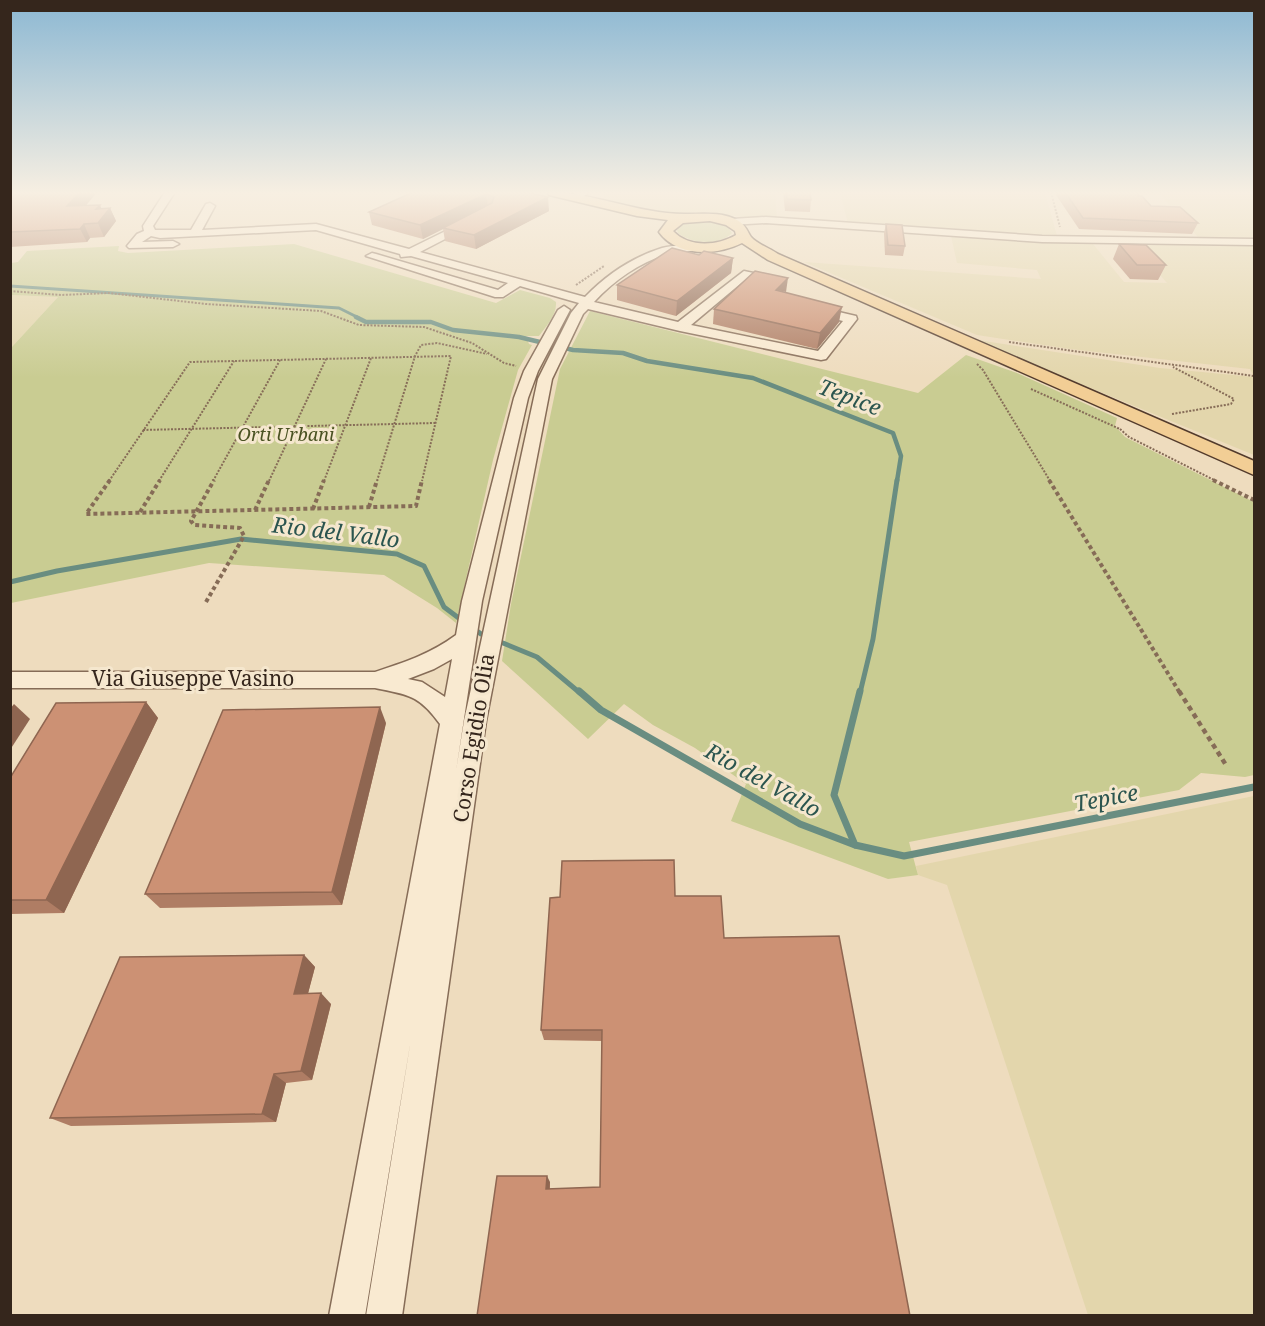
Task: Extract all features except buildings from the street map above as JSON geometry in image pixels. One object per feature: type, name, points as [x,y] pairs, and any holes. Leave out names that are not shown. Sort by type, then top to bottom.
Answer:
[{"type":"main road","points":[[761,254],[773,257]]},
{"type":"main road","points":[[768,254],[1254,469]]},
{"type":"street","points":[[364,254],[499,294],[519,282]]},
{"type":"street","points":[[391,261],[406,254]]},
{"type":"street","points":[[417,254],[680,327],[821,356],[851,319],[802,307]]},
{"type":"street","name":"Corso Egidio Olia","points":[[347,1316],[407,975],[440,864],[477,645],[472,602],[520,398],[531,371],[553,345],[604,272],[640,254]]},
{"type":"street","name":"Corso Egidio Olia","points":[[582,301],[620,273],[659,254]]},
{"type":"street","points":[[680,327],[744,275],[783,283]]},
{"type":"street","name":"Corso Egidio Olia","points":[[449,812],[452,722],[477,645],[495,615],[537,408],[553,345]]},
{"type":"street","name":"Via Giuseppe Vasino","points":[[375,680],[414,670],[477,645]]},
{"type":"street","name":"Via Giuseppe Vasino","points":[[10,680],[375,680],[414,688],[434,699],[452,722]]},
{"type":"street","name":"Corso Egidio Olia","points":[[384,1316],[436,975],[440,864]]},
{"type":"street","points":[[407,975],[436,975]]},
{"type":"path","points":[[10,291],[61,295],[109,293],[206,303],[321,310],[359,325],[424,327],[472,343],[504,363],[531,371]]},
{"type":"path","points":[[369,507],[421,345],[436,343],[491,354]]},
{"type":"path","points":[[1009,343],[1254,376]]},
{"type":"path","points":[[978,348],[973,360],[983,370],[1018,426],[1110,582],[1226,765]]},
{"type":"path","points":[[451,356],[416,506],[86,514],[190,362],[415,358],[451,356]]},
{"type":"path","points":[[313,509],[371,358]]},
{"type":"path","points":[[255,510],[326,359]]},
{"type":"path","points":[[206,602],[244,536],[240,528],[194,525],[191,521],[280,360]]},
{"type":"path","points":[[139,513],[234,361]]},
{"type":"path","points":[[1162,415],[1220,407],[1231,404],[1233,399],[1170,366]]},
{"type":"path","points":[[1128,422],[1120,429],[1129,437],[1254,500]]},
{"type":"path","points":[[143,430],[435,423]]},
{"type":"shaded area","points":[[955,254],[1101,254],[1124,282],[1167,283],[1141,254],[1254,254],[1254,377],[1250,369],[1070,349],[977,335],[804,262],[1041,279],[1037,270],[957,263]]},
{"type":"shaded area","points":[[11,295],[58,297],[11,348]]},
{"type":"shaded area","points":[[971,339],[1160,368],[1254,377],[1254,455]]},
{"type":"shaded area","points":[[1254,796],[1254,1315],[1088,1315],[947,885],[918,875],[916,866]]},
{"type":"green space","name":"Orti Urbani","points":[[25,254],[328,254],[496,303],[520,290],[550,298],[556,302],[553,316],[539,336],[526,336],[529,344],[532,345],[518,370],[493,460],[456,623],[437,608],[384,575],[209,563],[11,603],[11,348],[58,297],[11,295],[11,263],[18,262]]},
{"type":"green space","points":[[590,311],[918,393],[966,355],[1017,373],[1117,418],[1115,426],[1125,437],[1254,502],[1254,775],[1245,777],[1201,773],[1179,790],[909,842],[918,875],[888,879],[731,821],[746,784],[695,748],[653,725],[624,704],[588,739],[502,661],[511,604],[560,369]]},
{"type":"waterway","name":"Tepice","points":[[10,286],[339,308],[359,318]]},
{"type":"waterway","name":"Tepice","points":[[356,317],[366,322],[431,322],[453,330],[519,337],[573,350],[623,353],[647,361],[753,378],[893,433],[901,456],[897,481]]},
{"type":"waterway","name":"Tepice","points":[[860,693],[873,639],[897,480]]},
{"type":"waterway","name":"Rio del Vallo","points":[[10,582],[57,571],[241,539],[397,554],[424,566],[444,607],[464,622]]},
{"type":"waterway","name":"Rio del Vallo","points":[[473,628],[481,634],[537,657],[580,693]]},
{"type":"waterway","name":"Rio del Vallo","points":[[579,691],[601,710],[800,824],[855,845]]},
{"type":"waterway","name":"Tepice","points":[[855,845],[834,795],[860,691]]},
{"type":"waterway","name":"Tepice","points":[[855,845],[904,856],[1254,787]]}]
